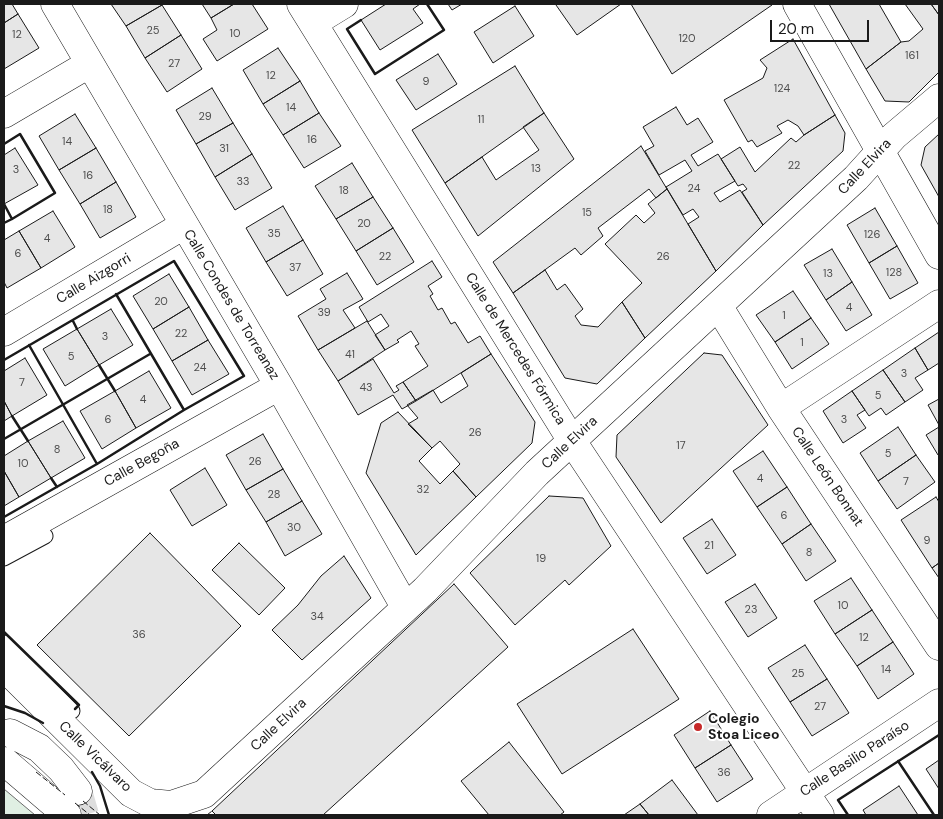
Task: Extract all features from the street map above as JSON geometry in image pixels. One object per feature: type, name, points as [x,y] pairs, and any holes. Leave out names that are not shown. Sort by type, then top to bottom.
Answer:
[{"type":"street","name":"Calle Condes de Torreanaz","points":[[55,4],[406,607]]},
{"type":"street","points":[[307,14],[344,4]]},
{"type":"street","points":[[797,4],[939,255]]},
{"type":"street","name":"Calle de Mercedes Fórmica","points":[[307,14],[572,441],[820,815]]},
{"type":"street","points":[[4,114],[89,64]]},
{"type":"street","name":"Calle Elvira","points":[[204,794],[425,590],[537,473],[856,178],[894,136],[939,98]]},
{"type":"street","name":"Calle Aizgorri","points":[[4,332],[184,225]]},
{"type":"street","points":[[781,408],[939,304]]},
{"type":"street","name":"Calle León Bonnat","points":[[719,306],[781,408],[939,646]]},
{"type":"street","name":"Calle Begoña","points":[[4,540],[279,386]]},
{"type":"street","name":"Calle Vicálvaro","points":[[4,667],[131,793],[150,803],[171,805],[204,794]]},
{"type":"street","name":"Calle Basilio Paraíso","points":[[771,815],[939,703]]},
{"type":"street","points":[[10,733],[39,748],[61,769],[73,803]]},
{"type":"street","points":[[4,761],[73,803]]},
{"type":"lane","points":[[4,558],[46,536]]},
{"type":"lane","points":[[4,644],[72,711]]},
{"type":"green space","points":[[4,789],[35,815],[4,815]]},
{"type":"building","points":[[4,4],[12,4],[18,14],[4,23]]},
{"type":"building","points":[[111,4],[161,4],[162,5],[126,26]]},
{"type":"building","points":[[202,4],[234,4],[211,18]]},
{"type":"building","points":[[234,4],[252,4],[268,29],[217,61],[203,39],[217,30],[211,18]]},
{"type":"building","points":[[386,4],[420,4],[413,9],[423,23],[380,50],[361,20]]},
{"type":"building","points":[[448,4],[462,4],[452,10]]},
{"type":"building","points":[[557,4],[621,4],[577,35]]},
{"type":"building","points":[[631,4],[771,4],[772,5],[672,74]]},
{"type":"building","points":[[829,4],[879,4],[901,42],[866,69]]},
{"type":"building","points":[[905,4],[931,4],[939,15],[939,72],[909,102],[885,101],[866,69],[901,42],[909,41],[923,29]]},
{"type":"building","points":[[931,4],[939,4],[939,15]]},
{"type":"building","points":[[162,5],[181,35],[145,58],[126,26]]},
{"type":"building","points":[[515,6],[534,36],[493,63],[474,32]]},
{"type":"building","points":[[18,14],[39,48],[4,69],[4,23]]},
{"type":"building","points":[[181,35],[202,69],[167,92],[145,58]]},
{"type":"building","points":[[793,39],[835,115],[804,135],[798,126],[788,120],[777,126],[782,133],[757,147],[752,140],[748,142],[724,100],[763,78],[767,68],[760,60]]},
{"type":"building","points":[[278,48],[300,81],[263,104],[243,70]]},
{"type":"building","points":[[438,54],[457,84],[416,110],[396,80]]},
{"type":"building","points":[[515,66],[544,113],[445,183],[412,130]]},
{"type":"building","points":[[300,81],[319,113],[283,135],[263,104]]},
{"type":"building","points":[[212,88],[233,123],[196,144],[176,110]]},
{"type":"building","points":[[676,107],[687,125],[698,118],[713,142],[691,155],[698,166],[718,154],[735,181],[714,193],[720,202],[740,190],[763,225],[716,271],[688,224],[699,217],[693,209],[683,215],[666,187],[692,171],[685,160],[659,175],[645,151],[654,146],[643,127]]},
{"type":"building","points":[[319,113],[341,146],[304,168],[283,135]]},
{"type":"building","points":[[544,113],[574,159],[478,236],[445,183],[482,157],[496,180],[539,150],[523,127]]},
{"type":"building","points":[[75,114],[96,148],[59,170],[39,136]]},
{"type":"building","points":[[835,115],[845,133],[843,151],[763,225],[742,192],[747,189],[743,184],[738,186],[721,159],[740,147],[755,172],[791,138],[796,142]]},
{"type":"building","points":[[233,123],[252,154],[215,177],[196,144]]},
{"type":"building","points":[[939,134],[939,197],[921,165],[925,147]]},
{"type":"building","points":[[641,146],[667,189],[656,198],[649,189],[598,228],[603,236],[581,255],[575,248],[513,293],[493,262]]},
{"type":"building","points":[[15,148],[38,185],[4,204],[4,155]]},
{"type":"building","points":[[96,148],[116,182],[80,204],[59,170]]},
{"type":"building","points":[[252,154],[272,188],[235,210],[215,177]]},
{"type":"building","points":[[352,163],[373,197],[336,219],[315,186]]},
{"type":"building","points":[[116,182],[136,217],[100,238],[80,204]]},
{"type":"building","points":[[667,189],[716,271],[645,338],[622,302],[642,283],[605,244],[636,215],[644,223],[655,213],[648,204]]},
{"type":"building","points":[[373,197],[393,228],[356,251],[336,219]]},
{"type":"building","points":[[283,206],[303,240],[266,262],[246,228]]},
{"type":"building","points":[[875,208],[897,246],[869,263],[847,225]]},
{"type":"building","points":[[53,211],[75,247],[41,268],[19,231]]},
{"type":"building","points":[[393,228],[414,262],[377,285],[356,251]]},
{"type":"building","points":[[19,231],[41,268],[7,288],[4,282],[4,240]]},
{"type":"building","points":[[303,240],[323,274],[287,296],[266,262]]},
{"type":"building","points":[[897,246],[918,283],[890,299],[869,263]]},
{"type":"building","points":[[832,249],[852,282],[826,300],[804,265]]},
{"type":"building","points":[[432,261],[442,277],[428,286],[433,294],[430,296],[438,310],[442,308],[451,324],[455,322],[468,343],[480,336],[491,354],[416,401],[403,382],[428,366],[415,346],[419,344],[411,331],[397,340],[399,342],[385,350],[375,335],[389,326],[381,314],[368,322],[359,307]]},
{"type":"building","points":[[545,270],[557,290],[565,284],[583,309],[575,316],[581,325],[598,327],[622,302],[645,338],[597,384],[565,378],[513,293]]},
{"type":"building","points":[[347,273],[363,299],[343,310],[355,328],[318,350],[298,316],[326,299],[320,289]]},
{"type":"building","points":[[169,274],[189,307],[153,329],[133,296]]},
{"type":"building","points":[[852,282],[872,315],[846,331],[826,300]]},
{"type":"building","points":[[793,291],[811,318],[775,342],[756,315]]},
{"type":"building","points":[[189,307],[208,340],[172,361],[153,329]]},
{"type":"building","points":[[111,309],[133,345],[99,365],[77,329]]},
{"type":"building","points":[[811,318],[829,344],[792,369],[775,342]]},
{"type":"building","points":[[367,321],[385,350],[338,381],[318,350]]},
{"type":"building","points":[[77,329],[99,365],[65,386],[43,349]]},
{"type":"building","points":[[939,332],[939,363],[928,370],[915,348]]},
{"type":"building","points":[[208,340],[229,374],[192,395],[172,361]]},
{"type":"building","points":[[915,348],[928,370],[915,378],[923,390],[905,402],[883,370]]},
{"type":"building","points":[[704,353],[722,355],[768,425],[661,523],[616,457],[617,435]]},
{"type":"building","points":[[491,354],[535,422],[532,443],[476,497],[453,471],[460,464],[440,441],[432,448],[408,424],[418,418],[407,405],[433,390],[441,403],[468,386],[461,373]]},
{"type":"building","points":[[25,358],[47,395],[12,416],[4,401],[4,371]]},
{"type":"building","points":[[373,359],[394,393],[399,390],[396,386],[403,382],[416,401],[402,409],[393,395],[358,415],[338,381]]},
{"type":"building","points":[[883,370],[905,402],[886,415],[881,408],[869,416],[852,391]]},
{"type":"building","points":[[149,371],[171,408],[136,428],[115,391]]},
{"type":"building","points":[[115,391],[136,428],[102,449],[80,411]]},
{"type":"building","points":[[852,391],[865,410],[857,415],[866,428],[843,443],[823,411]]},
{"type":"building","points":[[939,399],[939,425],[928,405]]},
{"type":"building","points":[[4,401],[12,416],[4,421]]},
{"type":"building","points":[[398,412],[432,448],[419,461],[440,484],[453,471],[476,497],[416,555],[366,473],[381,423]]},
{"type":"building","points":[[63,421],[85,458],[51,478],[28,441]]},
{"type":"building","points":[[898,427],[916,455],[878,481],[860,453]]},
{"type":"building","points":[[939,427],[939,454],[938,455],[926,435]]},
{"type":"building","points":[[263,434],[283,469],[246,490],[226,455]]},
{"type":"building","points":[[28,441],[51,478],[19,497],[4,471],[4,456]]},
{"type":"building","points":[[763,451],[787,487],[757,507],[733,471]]},
{"type":"building","points":[[916,455],[935,482],[897,509],[878,481]]},
{"type":"building","points":[[205,468],[227,505],[192,526],[170,490]]},
{"type":"building","points":[[283,469],[302,501],[266,522],[246,490]]},
{"type":"building","points":[[4,471],[19,497],[4,506]]},
{"type":"building","points":[[787,487],[811,524],[782,544],[757,507]]},
{"type":"building","points":[[549,496],[583,498],[611,546],[569,585],[565,580],[515,625],[470,573]]},
{"type":"building","points":[[936,497],[939,502],[939,563],[932,568],[901,520]]},
{"type":"building","points":[[302,501],[322,534],[285,556],[266,522]]},
{"type":"building","points":[[712,519],[736,555],[707,574],[683,538]]},
{"type":"building","points":[[811,524],[836,561],[806,581],[782,544]]},
{"type":"building","points":[[150,533],[241,626],[129,736],[37,645]]},
{"type":"building","points":[[239,543],[285,588],[259,615],[212,570]]},
{"type":"building","points":[[344,556],[371,598],[302,660],[272,630],[298,605],[321,576]]},
{"type":"building","points":[[939,563],[939,578],[932,568]]},
{"type":"building","points":[[851,578],[872,610],[835,634],[814,601]]},
{"type":"building","points":[[454,584],[508,647],[323,815],[216,815],[212,811]]},
{"type":"building","points":[[755,584],[777,618],[748,637],[725,602]]},
{"type":"building","points":[[872,610],[893,642],[857,666],[835,634]]},
{"type":"building","points":[[633,629],[679,699],[562,774],[517,704]]},
{"type":"building","points":[[893,642],[914,674],[878,699],[857,666]]},
{"type":"building","points":[[805,645],[827,679],[790,702],[768,668]]},
{"type":"building","points":[[827,679],[849,713],[812,736],[790,702]]},
{"type":"building","points":[[710,711],[731,745],[695,768],[674,735]]},
{"type":"building","points":[[509,742],[564,812],[560,815],[489,815],[461,781]]},
{"type":"building","points":[[731,745],[753,779],[717,802],[695,768]]},
{"type":"building","points":[[939,760],[939,789],[926,769]]},
{"type":"building","points":[[672,780],[698,815],[649,815],[640,804]]},
{"type":"building","points":[[899,786],[918,815],[866,815],[863,810]]},
{"type":"building","points":[[640,804],[649,815],[624,815]]},
{"type":"tunnel","points":[[78,791],[85,815]]},
{"type":"fence","points":[[36,772],[65,795]]},
{"type":"fence","points":[[83,801],[100,815]]},
{"type":"fence","points":[[75,803],[90,815]]},
{"type":"fence","points":[[207,815],[212,811]]},
{"type":"wall","points":[[361,20],[347,29],[375,74],[444,30],[427,4]]},
{"type":"wall","points":[[4,144],[20,134],[55,193],[12,219]]},
{"type":"wall","points":[[4,204],[12,219],[4,223]]},
{"type":"wall","points":[[4,360],[174,261],[244,376],[4,517]]},
{"type":"wall","points":[[116,294],[184,410]]},
{"type":"wall","points":[[73,321],[77,329]]},
{"type":"wall","points":[[29,345],[97,464]]},
{"type":"wall","points":[[4,439],[150,354]]},
{"type":"wall","points":[[99,365],[115,391]]},
{"type":"wall","points":[[12,416],[28,441]]},
{"type":"wall","points":[[51,478],[57,487]]},
{"type":"wall","points":[[4,632],[79,705],[75,709]]},
{"type":"wall","points":[[4,706],[25,713],[43,723]]},
{"type":"wall","points":[[848,815],[838,800],[939,735]]},
{"type":"wall","points":[[898,761],[934,815]]},
{"type":"wall","points":[[92,772],[100,786],[109,815]]},
{"type":"place","name":"Colegio Stoa Liceo","points":[[698,727]]}]
